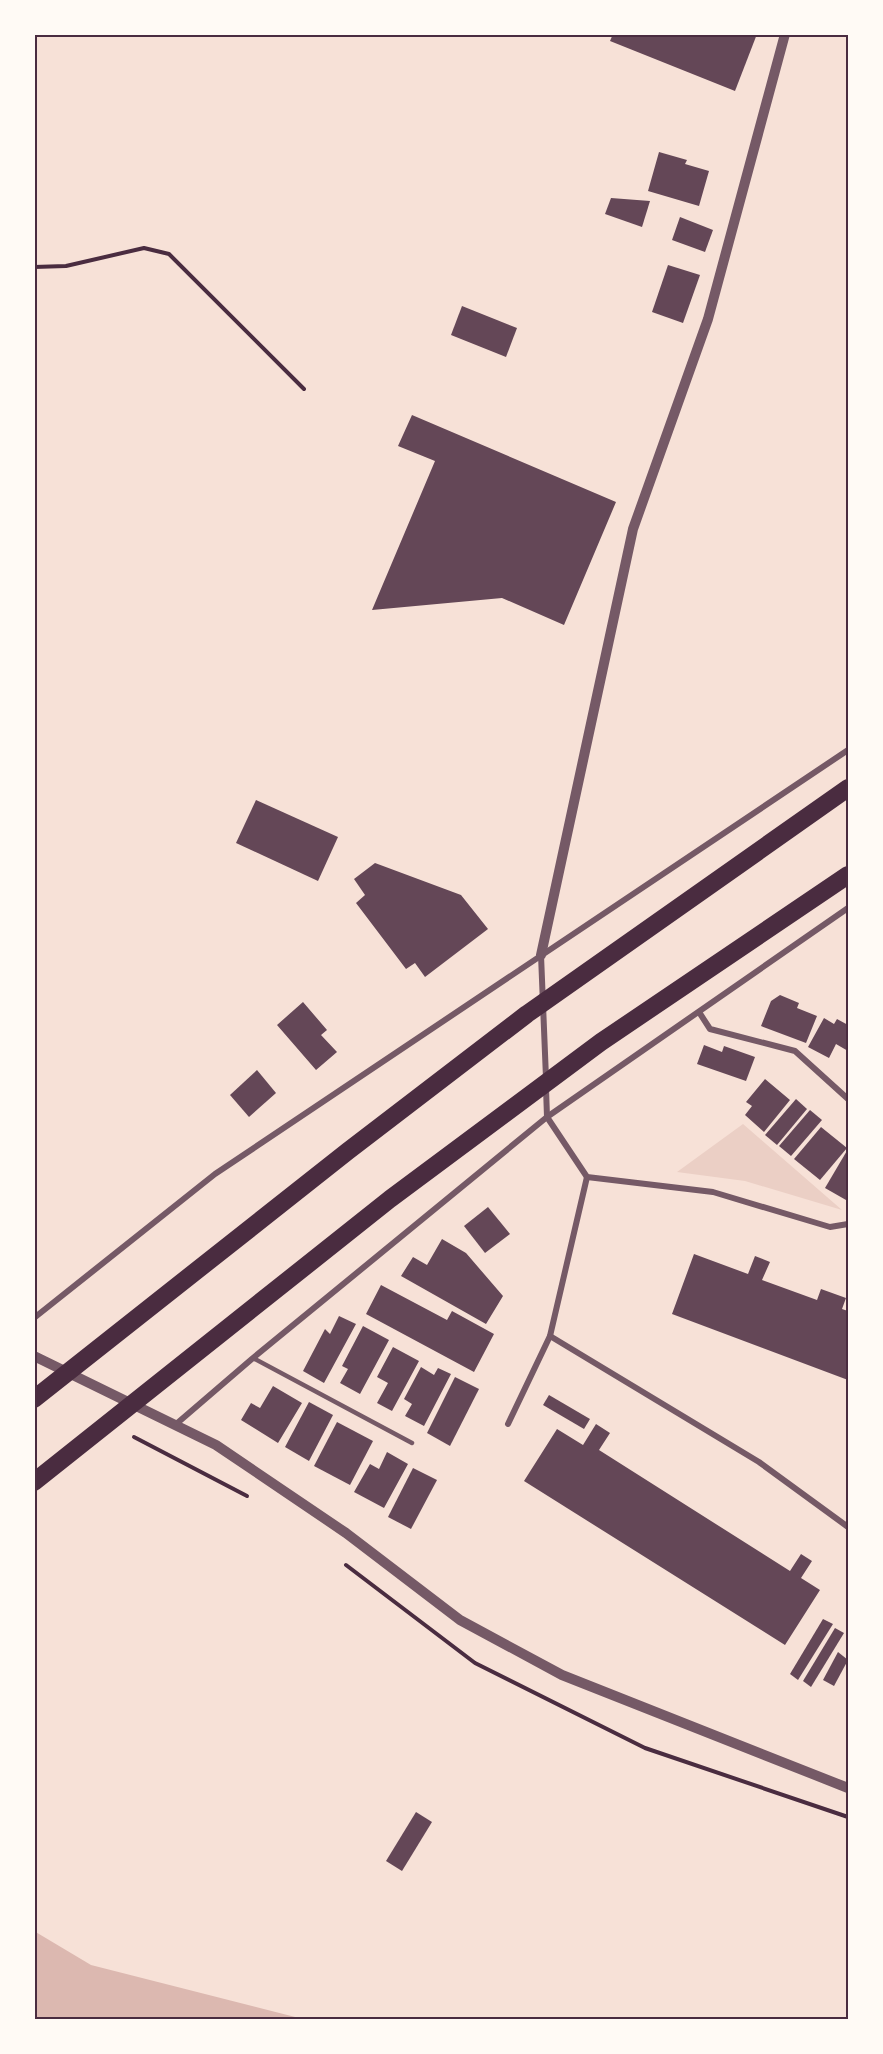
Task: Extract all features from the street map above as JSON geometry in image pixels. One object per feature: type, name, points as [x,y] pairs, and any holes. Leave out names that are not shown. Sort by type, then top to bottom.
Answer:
[{"type":"highway","points":[[34,1399],[348,1151],[527,1014],[849,788]]},
{"type":"highway","points":[[34,1482],[399,1192],[601,1042],[849,875]]},
{"type":"street","points":[[508,1424],[550,1336],[587,1177],[547,1117],[542,955],[633,529],[708,319],[785,34]]},
{"type":"street","points":[[34,1318],[215,1174],[849,750]]},
{"type":"street","points":[[175,1425],[253,1358],[547,1117],[849,908]]},
{"type":"street","points":[[699,1012],[710,1029],[795,1051],[849,1099]]},
{"type":"street","points":[[587,1177],[713,1192],[830,1227],[849,1224]]},
{"type":"street","points":[[550,1336],[759,1462],[849,1527]]},
{"type":"street","points":[[34,1356],[216,1446],[346,1533],[460,1620],[562,1674],[849,1788]]},
{"type":"lane","points":[[253,1358],[412,1443]]},
{"type":"path","points":[[34,267],[66,266],[144,248],[169,254],[304,389]]},
{"type":"shaded area","points":[[743,1124],[842,1210],[745,1181],[677,1172]]},
{"type":"shaded area","points":[[34,1931],[91,1965],[303,2019],[35,2019]]},
{"type":"building","points":[[613,34],[757,34],[735,91],[610,41]]},
{"type":"building","points":[[659,152],[687,160],[685,164],[709,171],[699,206],[648,191]]},
{"type":"building","points":[[611,198],[650,201],[642,227],[605,214]]},
{"type":"building","points":[[680,217],[713,230],[705,252],[672,240]]},
{"type":"building","points":[[668,265],[700,275],[683,323],[652,312]]},
{"type":"building","points":[[462,306],[517,328],[506,357],[451,335]]},
{"type":"building","points":[[412,415],[616,502],[564,625],[502,598],[372,610],[435,461],[398,446]]},
{"type":"building","points":[[256,800],[338,837],[318,881],[236,843]]},
{"type":"building","points":[[375,863],[461,895],[488,929],[425,977],[415,963],[406,969],[356,903],[365,895],[354,879]]},
{"type":"building","points":[[780,995],[799,1003],[797,1008],[817,1016],[806,1043],[761,1026],[771,1001]]},
{"type":"building","points":[[303,1002],[327,1030],[321,1035],[337,1052],[316,1070],[277,1025]]},
{"type":"building","points":[[824,1018],[834,1024],[837,1019],[848,1025],[848,1051],[836,1044],[829,1058],[808,1047]]},
{"type":"building","points":[[704,1045],[722,1052],[724,1046],[755,1057],[746,1081],[697,1064]]},
{"type":"building","points":[[257,1070],[276,1093],[249,1117],[230,1095]]},
{"type":"building","points":[[765,1079],[790,1100],[764,1132],[745,1115],[752,1106],[746,1102]]},
{"type":"building","points":[[796,1099],[807,1109],[777,1145],[765,1135]]},
{"type":"building","points":[[810,1110],[822,1120],[791,1156],[779,1146]]},
{"type":"building","points":[[821,1127],[847,1148],[820,1180],[794,1159]]},
{"type":"building","points":[[848,1149],[848,1196],[846,1200],[825,1188]]},
{"type":"building","points":[[488,1207],[510,1234],[485,1253],[464,1226]]},
{"type":"building","points":[[442,1239],[466,1253],[503,1296],[486,1324],[401,1276],[413,1257],[427,1265]]},
{"type":"building","points":[[694,1254],[748,1274],[755,1256],[770,1262],[762,1280],[817,1300],[821,1289],[846,1298],[842,1309],[848,1311],[848,1380],[672,1314]]},
{"type":"building","points":[[381,1285],[447,1320],[452,1311],[494,1334],[474,1372],[366,1314]]},
{"type":"building","points":[[339,1316],[356,1324],[324,1383],[303,1371],[325,1329],[330,1334]]},
{"type":"building","points":[[363,1326],[389,1340],[360,1394],[340,1383],[348,1369],[342,1366]]},
{"type":"building","points":[[393,1347],[419,1361],[392,1411],[377,1403],[388,1383],[377,1377]]},
{"type":"building","points":[[421,1367],[434,1375],[438,1368],[451,1374],[424,1426],[405,1416],[412,1404],[404,1399]]},
{"type":"building","points":[[455,1377],[479,1389],[450,1446],[427,1433]]},
{"type":"building","points":[[273,1386],[302,1403],[278,1443],[241,1420],[251,1403],[260,1408]]},
{"type":"building","points":[[549,1395],[590,1419],[584,1429],[543,1405]]},
{"type":"building","points":[[309,1402],[333,1415],[309,1461],[285,1447]]},
{"type":"building","points":[[337,1422],[373,1441],[350,1485],[314,1466]]},
{"type":"building","points":[[596,1424],[610,1433],[599,1450],[790,1571],[801,1554],[812,1561],[801,1578],[820,1590],[785,1645],[524,1481],[557,1429],[583,1445]]},
{"type":"building","points":[[387,1452],[408,1464],[384,1508],[354,1492],[370,1464],[379,1469]]},
{"type":"building","points":[[413,1468],[437,1480],[411,1529],[388,1517]]},
{"type":"building","points":[[823,1619],[833,1624],[798,1680],[790,1674]]},
{"type":"building","points":[[835,1628],[844,1633],[811,1687],[803,1681]]},
{"type":"building","points":[[838,1652],[848,1660],[834,1686],[823,1680]]},
{"type":"building","points":[[416,1812],[432,1822],[402,1871],[386,1861]]}]
